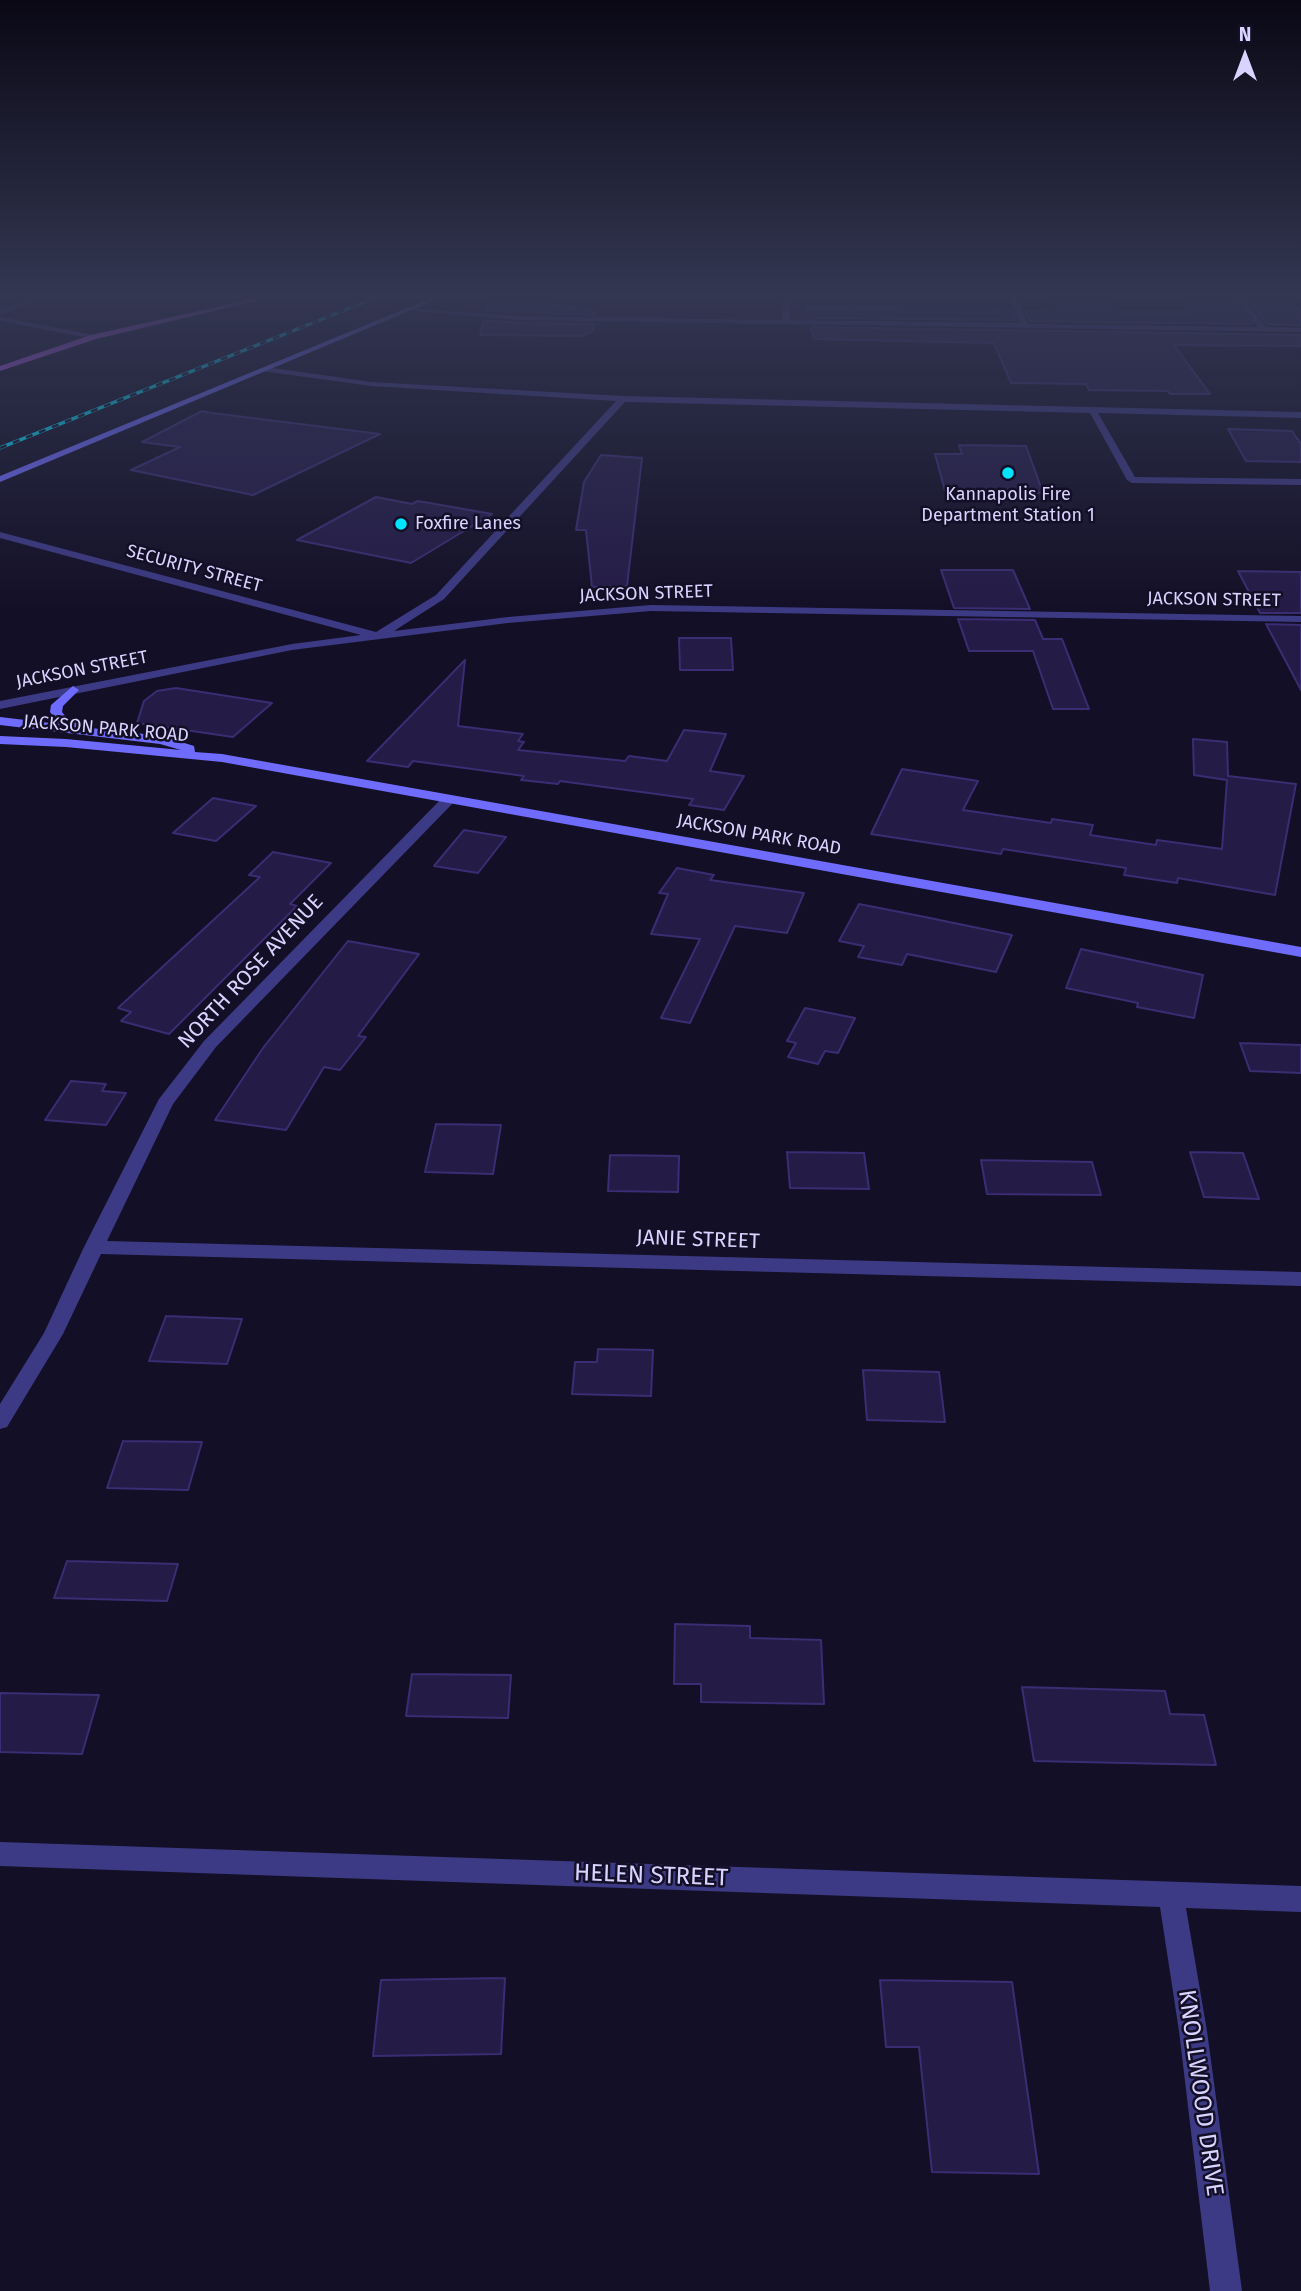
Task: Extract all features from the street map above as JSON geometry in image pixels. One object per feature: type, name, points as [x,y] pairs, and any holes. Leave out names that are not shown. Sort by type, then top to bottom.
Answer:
[{"type":"main road","points":[[0,479],[183,403]]},
{"type":"main road","points":[[73,690],[57,705],[56,712],[64,722],[89,729]]},
{"type":"main road","name":"JACKSON PARK ROAD","points":[[0,721],[89,729],[162,740],[210,756]]},
{"type":"main road","name":"JACKSON PARK ROAD","points":[[0,740],[210,756],[1301,952]]},
{"type":"street","points":[[378,636],[440,597],[619,403]]},
{"type":"street","points":[[776,403],[1301,415]]},
{"type":"street","points":[[1093,411],[1132,480],[1301,482]]},
{"type":"street","name":"SECURITY STREET","points":[[0,535],[378,636]]},
{"type":"street","name":"JACKSON STREET","points":[[0,705],[292,647],[508,620],[651,608],[1301,619]]},
{"type":"street","name":"NORTH ROSE AVENUE","points":[[0,1421],[53,1334],[93,1247],[166,1104],[211,1044],[449,799]]},
{"type":"street","name":"JANIE STREET","points":[[93,1247],[1301,1279]]},
{"type":"street","name":"HELEN STREET","points":[[0,1854],[1301,1899]]},
{"type":"street","name":"KNOLLWOOD DRIVE","points":[[1171,1895],[1193,2031],[1226,2291]]},
{"type":"building","points":[[202,411],[380,434],[253,495],[131,470],[180,447],[142,442]]},
{"type":"building","points":[[1228,429],[1292,431],[1301,444],[1301,462],[1246,461]]},
{"type":"building","name":"Kannapolis Fire Department Station 1","points":[[959,445],[1026,446],[1043,493],[945,491],[935,454],[962,454]]},
{"type":"building","points":[[601,455],[642,458],[627,586],[592,587],[586,530],[576,530],[584,482]]},
{"type":"building","name":"Foxfire Lanes","points":[[376,497],[412,504],[418,501],[492,514],[411,563],[297,540]]},
{"type":"building","points":[[941,570],[1013,570],[1030,609],[954,608]]},
{"type":"building","points":[[1238,571],[1301,572],[1301,613],[1260,613]]},
{"type":"building","points":[[958,619],[1035,620],[1043,639],[1062,639],[1089,709],[1053,709],[1033,651],[969,651]]},
{"type":"building","points":[[1266,624],[1301,625],[1301,690]]},
{"type":"building","points":[[679,638],[731,638],[733,670],[680,670]]},
{"type":"building","points":[[465,660],[458,726],[523,734],[518,741],[524,742],[518,750],[625,761],[629,756],[667,761],[684,730],[726,734],[710,771],[744,776],[724,810],[689,805],[693,799],[560,781],[558,784],[521,780],[524,776],[413,761],[408,767],[367,761]]},
{"type":"building","points":[[176,688],[272,703],[233,737],[137,723],[144,701],[157,691]]},
{"type":"building","points":[[1193,739],[1227,742],[1228,776],[1296,784],[1275,895],[1178,878],[1177,883],[1124,875],[1126,868],[1003,849],[1001,854],[871,834],[902,769],[978,781],[963,810],[1051,823],[1052,819],[1093,825],[1090,835],[1156,845],[1157,840],[1222,849],[1227,780],[1194,775]]},
{"type":"building","points":[[213,798],[256,806],[216,841],[173,833]]},
{"type":"building","points":[[464,830],[506,837],[478,873],[434,866]]},
{"type":"building","points":[[273,852],[331,863],[290,904],[297,906],[169,1034],[121,1021],[131,1012],[118,1008],[260,877],[249,875]]},
{"type":"building","points":[[677,868],[714,875],[710,880],[804,893],[787,933],[735,926],[690,1023],[661,1018],[700,939],[651,934],[668,894],[659,893]]},
{"type":"building","points":[[859,904],[1012,935],[996,972],[907,954],[902,965],[858,957],[864,946],[839,941]]},
{"type":"building","points":[[348,941],[419,954],[358,1036],[366,1037],[340,1070],[324,1067],[286,1130],[215,1120],[263,1048]]},
{"type":"building","points":[[1081,949],[1203,975],[1194,1018],[1137,1007],[1138,1003],[1066,988]]},
{"type":"building","points":[[805,1008],[855,1018],[838,1053],[825,1051],[818,1064],[788,1057],[796,1043],[787,1041]]},
{"type":"building","points":[[1240,1043],[1301,1045],[1301,1073],[1250,1071]]},
{"type":"building","points":[[71,1081],[106,1084],[102,1091],[126,1093],[106,1125],[45,1120]]},
{"type":"building","points":[[436,1124],[501,1125],[493,1174],[425,1172]]},
{"type":"building","points":[[787,1152],[864,1153],[869,1189],[790,1188]]},
{"type":"building","points":[[1190,1152],[1243,1153],[1259,1199],[1204,1197]]},
{"type":"building","points":[[610,1155],[679,1156],[678,1192],[608,1191]]},
{"type":"building","points":[[981,1160],[1092,1162],[1101,1195],[987,1194]]},
{"type":"building","points":[[166,1316],[242,1319],[227,1364],[149,1361]]},
{"type":"building","points":[[598,1349],[653,1350],[651,1396],[572,1394],[575,1362],[597,1362]]},
{"type":"building","points":[[863,1370],[939,1372],[945,1422],[867,1420]]},
{"type":"building","points":[[123,1441],[202,1442],[188,1490],[107,1488]]},
{"type":"building","points":[[67,1561],[178,1564],[167,1601],[54,1598]]},
{"type":"building","points":[[675,1624],[750,1626],[750,1638],[821,1640],[824,1704],[701,1702],[701,1684],[674,1684]]},
{"type":"building","points":[[412,1674],[511,1675],[508,1718],[406,1716]]},
{"type":"building","points":[[1022,1687],[1165,1691],[1170,1714],[1204,1715],[1216,1765],[1034,1761]]},
{"type":"building","points":[[0,1693],[99,1695],[82,1754],[0,1752]]},
{"type":"building","points":[[505,1978],[501,2054],[373,2056],[381,1980]]},
{"type":"building","points":[[880,1980],[1012,1982],[1039,2174],[932,2172],[919,2047],[886,2047]]},
{"type":"railway","points":[[0,448],[113,403]]},
{"type":"place","name":"Kannapolis Fire Department Station 1","points":[[1008,473]]},
{"type":"place","name":"Foxfire Lanes","points":[[401,524]]}]
